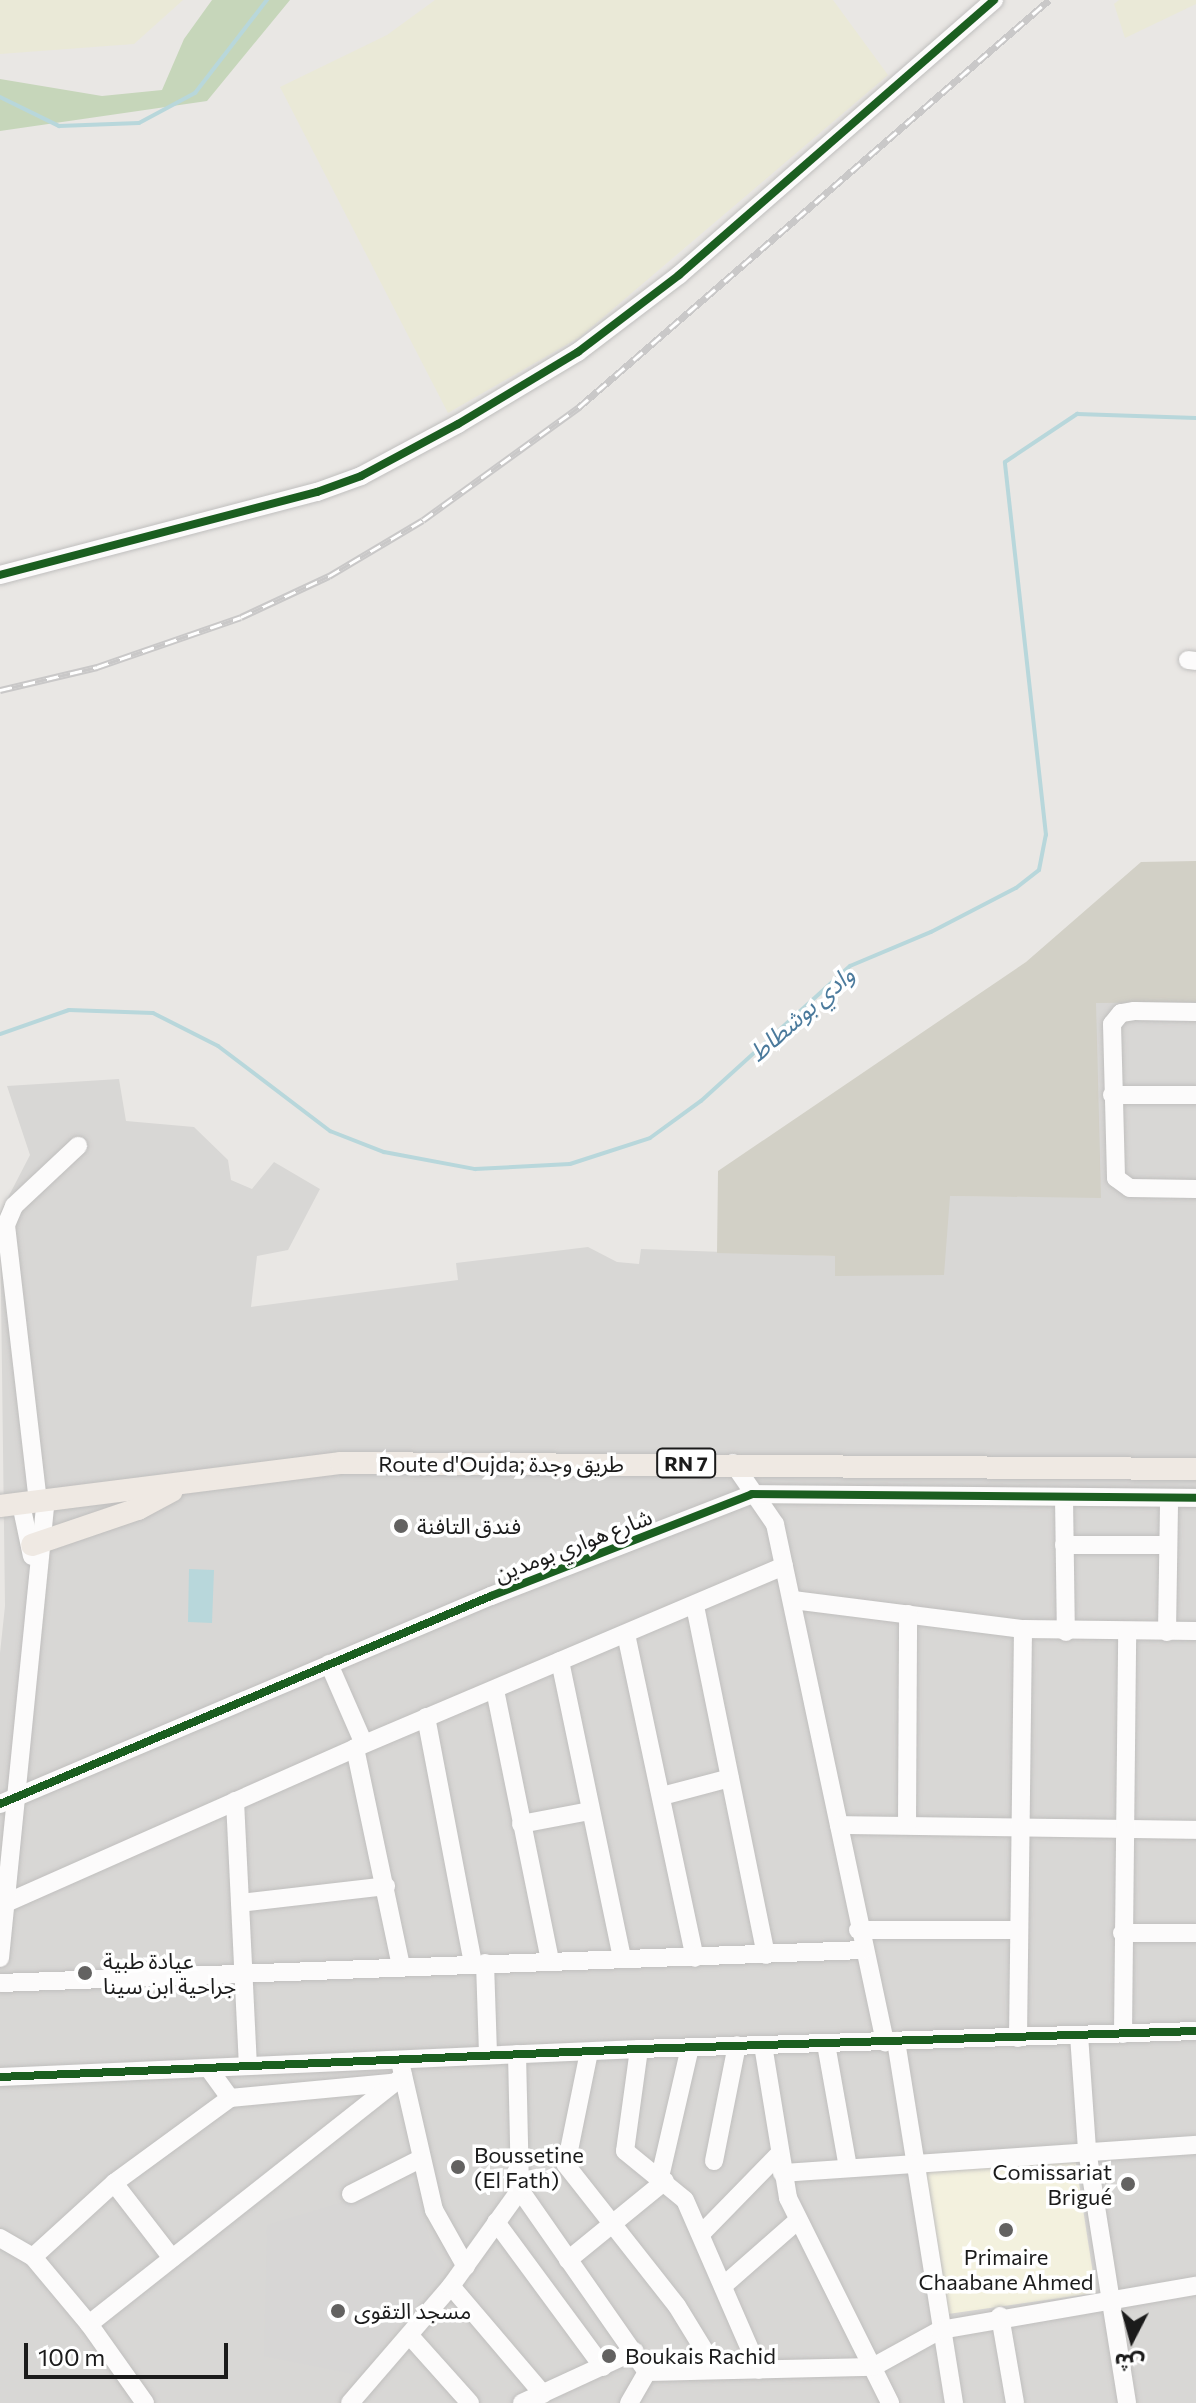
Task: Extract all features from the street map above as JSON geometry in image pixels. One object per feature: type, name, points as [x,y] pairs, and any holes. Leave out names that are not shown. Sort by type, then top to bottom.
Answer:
[{"type":"main road","name":"Route d'Oujda; طريق وجدة","points":[[26,1503],[178,1487],[341,1463],[733,1463],[1196,1469]]},
{"type":"main road","points":[[38,1542],[138,1509],[178,1487]]},
{"type":"street","points":[[0,575],[317,492],[361,476],[450,429],[578,352],[679,275],[994,0]]},
{"type":"street","points":[[1196,1012],[1134,1011],[1115,1017],[1112,1095],[1118,1182],[1130,1188],[1196,1189]]},
{"type":"street","points":[[1112,1095],[1196,1095]]},
{"type":"street","points":[[0,1852],[38,1542],[26,1503],[6,1225],[14,1206],[78,1146]]},
{"type":"street","points":[[733,1463],[775,1524],[793,1600],[858,1930],[890,2042],[914,2163],[954,2403]]},
{"type":"street","name":"شارع هواري بومدين","points":[[7,1802],[329,1664],[752,1494],[1196,1498]]},
{"type":"street","points":[[775,1524],[789,1494]]},
{"type":"street","points":[[1064,1497],[1066,1632]]},
{"type":"street","points":[[1167,1632],[1169,1498]]},
{"type":"street","points":[[1064,1545],[1168,1545]]},
{"type":"street","points":[[6,1903],[359,1746],[784,1566]]},
{"type":"street","points":[[793,1600],[1023,1629],[1066,1632],[1196,1631]]},
{"type":"street","points":[[695,1606],[766,1955]]},
{"type":"street","points":[[907,1825],[908,1614]]},
{"type":"street","points":[[1018,2038],[1023,1629]]},
{"type":"street","points":[[1123,2034],[1127,1632]]},
{"type":"street","points":[[626,1634],[695,1958]]},
{"type":"street","points":[[560,1661],[622,1958]]},
{"type":"street","points":[[329,1664],[359,1746],[401,1966]]},
{"type":"street","points":[[495,1690],[550,1960]]},
{"type":"street","points":[[426,1717],[479,1963],[488,2055]]},
{"type":"street","points":[[662,1796],[730,1778]]},
{"type":"street","points":[[235,1801],[248,2065]]},
{"type":"street","points":[[0,1958],[6,1903],[7,1802]]},
{"type":"street","points":[[521,1824],[590,1811]]},
{"type":"street","points":[[839,1825],[1196,1830]]},
{"type":"street","points":[[240,1903],[386,1886]]},
{"type":"street","points":[[858,1930],[1019,1930]]},
{"type":"street","points":[[1122,1933],[1196,1933]]},
{"type":"street","points":[[0,1983],[863,1950]]},
{"type":"street","points":[[33,2257],[114,2183],[230,2098],[398,2073],[488,2055],[1196,2031]]},
{"type":"street","points":[[1079,2035],[1087,2150],[1127,2403]]},
{"type":"street","points":[[826,2044],[848,2168]]},
{"type":"street","points":[[714,2161],[737,2045]]},
{"type":"street","points":[[763,2045],[780,2163],[798,2220],[890,2403]]},
{"type":"street","points":[[568,2260],[616,2223],[663,2179],[690,2047]]},
{"type":"street","points":[[639,2049],[624,2146],[628,2156],[663,2179],[685,2200],[702,2233],[759,2370]]},
{"type":"street","points":[[589,2052],[566,2165],[616,2223],[715,2368]]},
{"type":"street","points":[[517,2054],[520,2190],[647,2372]]},
{"type":"street","points":[[0,2077],[248,2065],[398,2073]]},
{"type":"street","points":[[208,2068],[230,2098]]},
{"type":"street","points":[[398,2073],[443,2231],[466,2267]]},
{"type":"street","points":[[89,2324],[398,2073]]},
{"type":"street","points":[[702,2233],[780,2163],[848,2168],[1196,2145]]},
{"type":"street","points":[[351,2194],[420,2159]]},
{"type":"street","points":[[114,2183],[172,2258]]},
{"type":"street","points":[[350,2403],[451,2286],[520,2190]]},
{"type":"street","points":[[723,2286],[798,2220]]},
{"type":"street","points":[[496,2222],[603,2367]]},
{"type":"street","points":[[0,2238],[33,2257],[89,2324],[145,2403]]},
{"type":"street","points":[[451,2286],[543,2394]]},
{"type":"street","points":[[647,2372],[715,2368],[873,2367],[940,2330],[1000,2316],[1196,2286]]},
{"type":"street","points":[[1000,2316],[1015,2403]]},
{"type":"street","points":[[410,2336],[470,2403]]},
{"type":"street","points":[[522,2403],[635,2351]]},
{"type":"street","points":[[634,2402],[647,2372]]},
{"type":"shaded area","points":[[1196,861],[1196,1002],[1096,1003],[1101,1198],[950,1196],[944,1275],[835,1276],[835,1256],[717,1253],[718,1171],[1026,962],[1141,862]]},
{"type":"shaded area","points":[[1095,1002],[1196,1002],[1196,2403],[0,2403],[0,1653],[5,1606],[0,1213],[30,1155],[7,1086],[119,1079],[126,1121],[194,1127],[228,1160],[231,1180],[252,1189],[274,1162],[320,1189],[288,1250],[257,1256],[251,1307],[458,1280],[456,1263],[588,1247],[617,1262],[639,1264],[641,1249],[835,1256],[836,1276],[949,1196],[1100,1197]]},
{"type":"shaded area","name":"Primaire Chaabane Ahmed","points":[[1075,2157],[1096,2293],[941,2315],[914,2167]]},
{"type":"shaded area","name":"مسجد التقوى","points":[[415,2180],[432,2249],[445,2267],[359,2375],[264,2356],[267,2225]]},
{"type":"green space","points":[[0,0],[183,0],[134,44],[0,54]]},
{"type":"green space","points":[[212,0],[290,0],[207,101],[0,131],[0,79],[102,96],[162,90],[184,39]]},
{"type":"green space","points":[[435,0],[833,0],[888,75],[580,337],[448,413],[280,87],[387,35]]},
{"type":"green space","points":[[1119,0],[1196,0],[1196,4],[1125,38],[1114,4]]},
{"type":"water","points":[[189,1569],[214,1570],[212,1623],[188,1622]]},
{"type":"waterway","points":[[0,97],[59,126],[139,123],[195,93],[267,0]]},
{"type":"waterway","name":"وادي بوشطاط","points":[[0,1034],[69,1010],[153,1013],[218,1046],[330,1131],[384,1152],[475,1169],[570,1164],[650,1138],[701,1101],[850,966],[931,932],[1016,888],[1039,870],[1046,835],[1005,462],[1077,414],[1196,418]]},
{"type":"railway","points":[[0,690],[97,667],[241,617],[329,576],[423,520],[579,407],[1049,0]]},
{"type":"cycle path","points":[[0,575],[317,492],[361,476],[458,424],[578,352],[679,275],[994,0]]},
{"type":"cycle path","points":[[0,1804],[491,1596],[752,1494],[1196,1498]]},
{"type":"cycle path","points":[[0,2077],[639,2049],[1196,2031]]},
{"type":"place","name":"فندق التافنة","points":[[401,1526]]},
{"type":"place","name":"عيادة طبية جراحية ابن سينا","points":[[85,1973]]},
{"type":"place","name":"Boussetine (El Fath)","points":[[458,2167]]},
{"type":"place","name":"Comissariat Brigué","points":[[1128,2184]]},
{"type":"place","name":"Primaire Chaabane Ahmed","points":[[1006,2230]]},
{"type":"place","name":"مسجد التقوى","points":[[338,2311]]},
{"type":"place","name":"Boukais Rachid","points":[[609,2356]]}]
